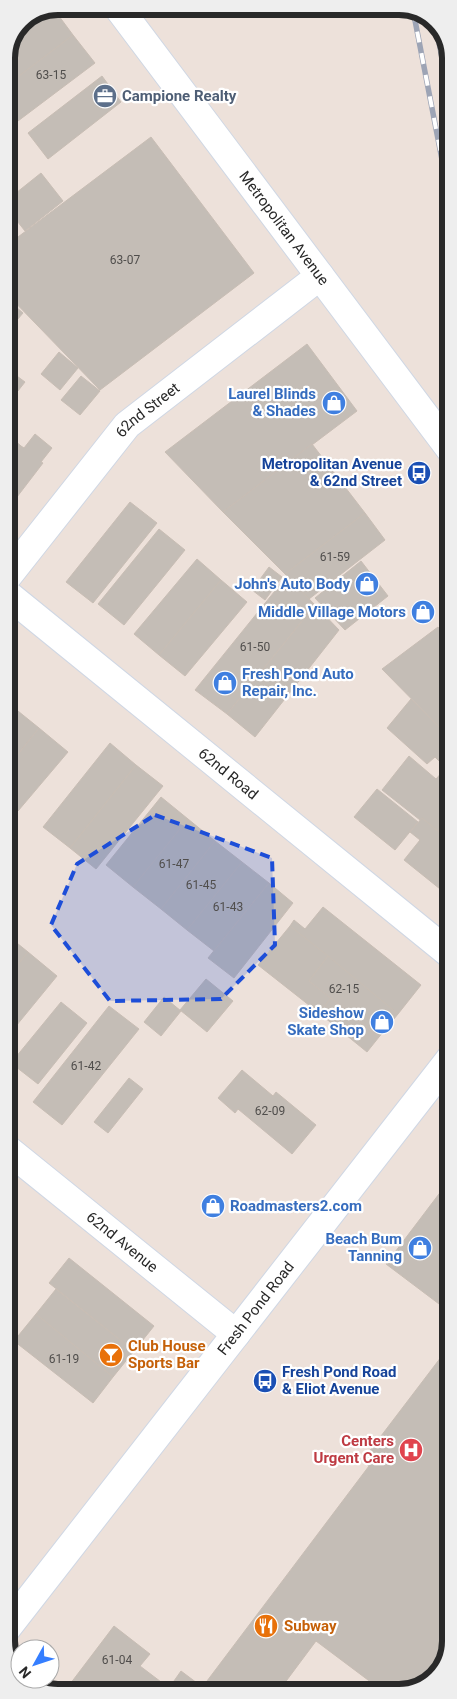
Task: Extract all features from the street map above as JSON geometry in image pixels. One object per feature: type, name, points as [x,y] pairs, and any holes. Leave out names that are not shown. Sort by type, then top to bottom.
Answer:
[{"type":"street","name":"Metropolitan Avenue","points":[[124,15],[442,438]]},
{"type":"street","name":"62nd Street","points":[[15,567],[127,425],[320,276]]},
{"type":"street","name":"62nd Road","points":[[15,601],[442,947]]},
{"type":"street","name":"Fresh Pond Road","points":[[15,1618],[442,1070]]},
{"type":"street","name":"62nd Avenue","points":[[15,1155],[236,1334]]},
{"type":"highlighted area","points":[[155,815],[272,858],[275,945],[221,999],[110,1001],[51,925],[77,864]]},
{"type":"building","points":[[58,15],[73,35],[15,79],[15,58],[18,41],[34,22],[41,18]]},
{"type":"building","points":[[73,35],[95,63],[15,123],[15,79]]},
{"type":"building","points":[[102,76],[121,102],[48,159],[28,133]]},
{"type":"building","points":[[151,137],[254,273],[100,390],[15,302],[15,239]]},
{"type":"building","points":[[41,173],[63,201],[25,231],[15,218],[15,194]]},
{"type":"building","points":[[15,306],[23,313],[15,322]]},
{"type":"building","points":[[307,344],[357,411],[223,512],[165,452]]},
{"type":"building","points":[[59,352],[78,368],[60,390],[41,374]]},
{"type":"building","points":[[15,375],[25,382],[15,395]]},
{"type":"building","points":[[81,376],[100,391],[80,415],[61,400]]},
{"type":"building","points":[[35,434],[52,448],[15,500],[15,454],[21,446],[24,448]]},
{"type":"building","points":[[15,441],[21,446],[15,454]]},
{"type":"building","points":[[312,444],[365,513],[285,574],[223,512]]},
{"type":"building","points":[[130,502],[157,523],[93,603],[66,582]]},
{"type":"building","points":[[365,513],[385,540],[309,599],[285,574]]},
{"type":"building","points":[[159,529],[185,550],[124,625],[98,604]]},
{"type":"building","points":[[197,559],[221,580],[159,655],[134,634]]},
{"type":"building","points":[[361,561],[388,596],[345,630],[315,598]]},
{"type":"building","points":[[269,567],[282,577],[265,600],[252,590]]},
{"type":"building","points":[[287,576],[315,605],[227,714],[195,690]]},
{"type":"building","points":[[221,580],[247,602],[185,676],[159,655]]},
{"type":"building","points":[[315,605],[339,630],[255,737],[227,714]]},
{"type":"building","points":[[438,627],[442,632],[442,730],[382,669]]},
{"type":"building","points":[[411,699],[442,730],[442,764],[435,757],[427,764],[387,728]]},
{"type":"building","points":[[15,709],[39,728],[15,758]]},
{"type":"building","points":[[39,728],[68,752],[18,811],[15,809],[15,758]]},
{"type":"building","points":[[110,743],[136,765],[70,848],[43,827]]},
{"type":"building","points":[[409,756],[436,779],[442,772],[442,834],[422,818],[420,820],[382,790]]},
{"type":"building","points":[[136,765],[163,786],[96,869],[70,848]]},
{"type":"building","points":[[377,789],[418,822],[395,850],[354,817]]},
{"type":"building","points":[[161,797],[188,819],[133,887],[106,865]]},
{"type":"building","points":[[422,818],[442,834],[442,891],[404,860],[420,840],[410,832]]},
{"type":"building","points":[[188,819],[215,841],[161,909],[133,887]]},
{"type":"building","points":[[215,841],[242,862],[187,930],[161,909]]},
{"type":"building","points":[[242,862],[269,883],[214,951],[187,930]]},
{"type":"building","points":[[269,883],[293,903],[234,978],[208,958]]},
{"type":"building","points":[[323,907],[421,985],[398,1014],[290,926],[294,920],[305,929]]},
{"type":"building","points":[[290,926],[328,956],[309,981],[331,998],[319,1013],[258,965]]},
{"type":"building","points":[[15,941],[28,952],[15,968]]},
{"type":"building","points":[[28,952],[57,976],[15,1027],[15,968]]},
{"type":"building","points":[[328,956],[398,1014],[379,1037],[309,981]]},
{"type":"building","points":[[206,979],[233,1001],[207,1032],[180,1010]]},
{"type":"building","points":[[164,997],[181,1011],[161,1036],[144,1022]]},
{"type":"building","points":[[331,998],[379,1037],[367,1052],[319,1013]]},
{"type":"building","points":[[61,1002],[87,1023],[38,1084],[15,1066],[15,1058]]},
{"type":"building","points":[[109,1006],[139,1029],[62,1125],[33,1102]]},
{"type":"building","points":[[242,1070],[273,1096],[276,1092],[316,1125],[292,1154],[238,1109],[235,1113],[218,1098]]},
{"type":"building","points":[[129,1078],[143,1089],[108,1133],[94,1122]]},
{"type":"building","points":[[442,1190],[442,1306],[386,1264]]},
{"type":"building","points":[[69,1258],[154,1326],[134,1351],[49,1283]]},
{"type":"building","points":[[56,1289],[134,1351],[113,1377],[36,1314]]},
{"type":"building","points":[[36,1314],[113,1377],[93,1403],[15,1342]]},
{"type":"building","points":[[442,1356],[442,1647],[436,1663],[425,1675],[413,1682],[373,1684],[316,1641],[284,1684],[205,1684],[369,1466],[362,1461]]},
{"type":"building","points":[[114,1626],[150,1654],[140,1666],[164,1684],[70,1684]]},
{"type":"building","points":[[181,1671],[198,1684],[172,1684]]},
{"type":"railway","points":[[414,17],[442,160]]},
{"type":"railway","points":[[439,42],[442,58]]},
{"type":"place","name":"Campione Realty","points":[[105,96]]},
{"type":"place","name":"Laurel Blinds & Shades","points":[[334,403]]},
{"type":"place","name":"Metropolitan Avenue & 62nd Street","points":[[419,473]]},
{"type":"place","name":"John's Auto Body","points":[[367,584]]},
{"type":"place","name":"Middle Village Motors","points":[[423,612]]},
{"type":"place","name":"Fresh Pond Auto Repair, Inc.","points":[[225,683]]},
{"type":"place","name":"Sideshow Skate Shop","points":[[382,1022]]},
{"type":"place","name":"Roadmasters2.com","points":[[213,1206]]},
{"type":"place","name":"Beach Bum Tanning","points":[[420,1248]]},
{"type":"place","name":"Club House Sports Bar","points":[[111,1355]]},
{"type":"place","name":"Fresh Pond Road & Eliot Avenue","points":[[265,1381]]},
{"type":"place","name":"Centers Urgent Care","points":[[411,1450]]},
{"type":"place","name":"Subway","points":[[266,1626]]}]
